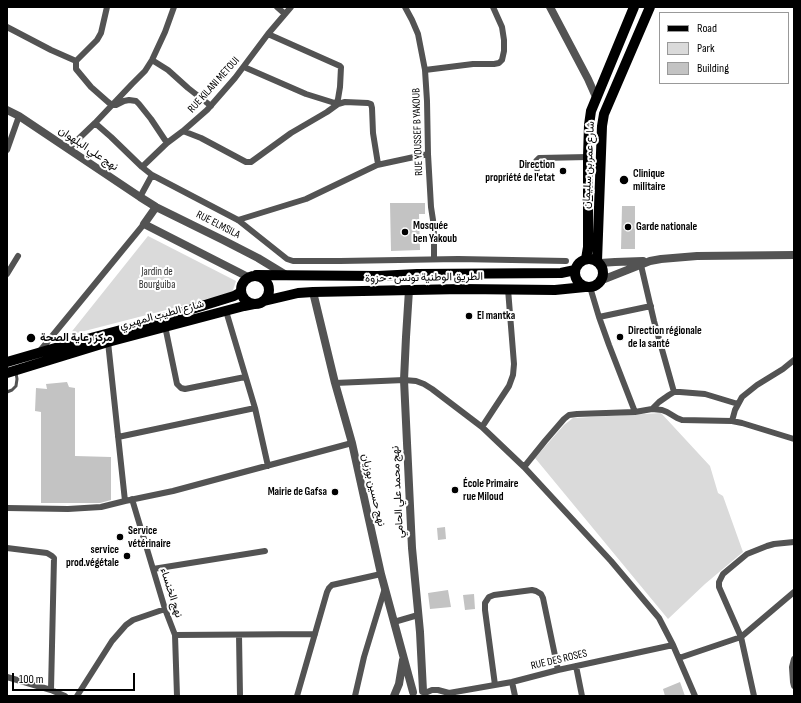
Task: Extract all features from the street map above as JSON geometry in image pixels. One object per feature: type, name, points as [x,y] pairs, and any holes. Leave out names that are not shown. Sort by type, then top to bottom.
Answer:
[{"type":"main road","name":"شارع عمر بن سليمان","points":[[586,259],[588,247],[588,157],[591,111],[634,7]]},
{"type":"main road","name":"شارع عمر بن سليمان","points":[[598,262],[602,126],[604,114],[650,7]]},
{"type":"main road","points":[[590,259],[598,262],[603,269],[602,280],[595,286],[588,287],[581,284],[576,277],[575,270],[580,262],[590,259]]},
{"type":"main road","name":"الطريق الوطنية تونس - حزوة","points":[[252,276],[378,276],[417,274],[561,273],[575,270]]},
{"type":"main road","points":[[252,276],[264,278],[269,285],[269,294],[264,301],[258,304],[251,304],[246,301],[241,292],[243,282],[252,276]]},
{"type":"main road","name":"الطريق الوطنية تونس - حزوة","points":[[264,301],[298,293],[313,292],[462,289],[554,290],[588,287]]},
{"type":"main road","name":"شارع الطيب المهيري","points":[[7,362],[154,321],[234,296],[241,292]]},
{"type":"main road","name":"شارع الطيب المهيري","points":[[11,372],[108,342],[254,304]]},
{"type":"street","points":[[107,7],[101,34],[76,61],[76,69],[91,87],[112,105],[129,100],[136,102],[141,106],[167,143]]},
{"type":"street","points":[[68,149],[145,71],[152,60],[165,32],[174,7]]},
{"type":"street","points":[[277,7],[286,14]]},
{"type":"street","name":"RUE KILANI METOUI","points":[[142,167],[167,143],[211,106],[291,7]]},
{"type":"street","name":"RUE YOUSSEF B YAKOUB","points":[[405,7],[418,34],[425,70],[428,154],[434,234],[434,260]]},
{"type":"street","points":[[425,70],[473,64],[499,63],[502,60],[504,51],[504,40],[502,27],[494,7]]},
{"type":"street","points":[[550,7],[596,97]]},
{"type":"street","points":[[7,27],[76,61]]},
{"type":"street","points":[[268,34],[341,67],[337,104]]},
{"type":"street","points":[[152,60],[168,70],[211,106]]},
{"type":"street","points":[[244,66],[306,94],[337,104]]},
{"type":"street","points":[[183,131],[201,138],[246,162],[251,162],[291,133],[327,112],[337,104],[344,102],[368,103],[371,104],[372,108],[373,133],[378,164]]},
{"type":"street","name":"نهج علي البلهوان","points":[[7,110],[20,116],[156,207]]},
{"type":"street","points":[[7,150],[20,116]]},
{"type":"street","points":[[95,123],[152,175],[238,220],[282,256],[293,261],[566,261]]},
{"type":"street","points":[[238,220],[306,199],[378,164],[428,154]]},
{"type":"street","points":[[537,169],[536,161],[539,158],[588,157]]},
{"type":"street","points":[[140,197],[152,175]]},
{"type":"street","points":[[38,354],[144,224],[156,207]]},
{"type":"street","name":"RUE ELMSILA","points":[[156,207],[258,258],[287,275]]},
{"type":"street","points":[[144,224],[252,276]]},
{"type":"street","points":[[7,274],[18,256]]},
{"type":"street","points":[[598,262],[640,263],[660,259],[697,256],[794,256]]},
{"type":"street","points":[[602,280],[640,263]]},
{"type":"street","points":[[640,263],[674,392]]},
{"type":"street","points":[[588,287],[636,412]]},
{"type":"street","points":[[482,427],[509,386],[513,376],[514,364],[508,289]]},
{"type":"street","name":"نهج محمد علي الحامي","points":[[409,290],[404,380],[412,548],[425,693]]},
{"type":"street","name":"نهج حسين بوزيان","points":[[313,292],[335,383],[352,443],[381,574],[404,658],[412,694]]},
{"type":"street","points":[[599,317],[651,306]]},
{"type":"street","points":[[226,311],[255,408],[268,466]]},
{"type":"street","points":[[166,326],[177,384],[181,388],[185,389],[245,377]]},
{"type":"street","points":[[108,342],[124,501]]},
{"type":"street","points":[[732,421],[738,404],[747,392],[783,369],[794,360]]},
{"type":"street","points":[[335,383],[404,380],[416,381],[432,389],[482,427],[524,466],[644,599],[659,618],[679,658],[695,696]]},
{"type":"street","points":[[652,409],[659,402],[674,392],[705,394],[738,404]]},
{"type":"street","points":[[118,437],[255,408]]},
{"type":"street","points":[[524,466],[564,419],[569,415],[576,414],[636,412],[652,409],[664,411],[682,420],[732,421],[742,423],[794,439]]},
{"type":"street","points":[[7,508],[101,507],[173,491],[352,443]]},
{"type":"street","name":"نهج الخنساء","points":[[132,499],[165,609],[175,635],[177,696]]},
{"type":"street","points":[[754,696],[741,637],[718,582],[722,574],[747,554],[774,544],[794,542]]},
{"type":"street","points":[[7,548],[47,552],[54,558],[51,690]]},
{"type":"street","points":[[153,570],[265,551]]},
{"type":"street","points":[[297,696],[329,588],[332,585],[381,574]]},
{"type":"street","points":[[355,696],[364,658],[385,586]]},
{"type":"street","points":[[495,685],[484,610],[485,603],[489,597],[494,595],[532,590],[541,594],[558,670]]},
{"type":"street","points":[[679,658],[741,637],[794,592]]},
{"type":"street","points":[[77,696],[112,641],[126,625],[133,620],[165,609]]},
{"type":"street","points":[[394,622],[418,615]]},
{"type":"street","points":[[239,634],[240,696]]},
{"type":"street","points":[[175,635],[315,634]]},
{"type":"street","name":"RUE DES ROSES","points":[[425,693],[435,690],[442,690],[447,694],[512,682],[558,670],[673,646]]},
{"type":"street","points":[[394,696],[404,658]]},
{"type":"street","points":[[794,659],[792,667],[794,686]]},
{"type":"street","points":[[576,666],[582,696]]},
{"type":"street","points":[[7,677],[51,690],[65,696]]},
{"type":"street","points":[[512,682],[515,696]]},
{"type":"street","points":[[412,694],[420,691],[425,693]]},
{"type":"lane","points":[[7,392],[16,386],[17,379],[11,372]]},
{"type":"green space","name":"Jardin de Bourguiba","points":[[148,236],[236,281],[232,293],[69,335]]},
{"type":"green space","points":[[661,413],[710,466],[718,493],[723,496],[743,552],[705,584],[668,619],[535,458],[564,425],[573,418]]},
{"type":"building","name":"Mosquée ben Yakoub","points":[[390,203],[425,203],[425,214],[419,214],[420,250],[391,251]]},
{"type":"building","name":"Garde nationale","points":[[622,206],[635,206],[635,249],[621,249]]},
{"type":"building","points":[[67,382],[69,387],[75,388],[75,456],[111,457],[111,500],[100,503],[41,503],[41,412],[35,411],[36,388],[47,389],[46,384]]},
{"type":"building","points":[[445,527],[446,539],[438,540],[437,528]]},
{"type":"building","points":[[448,590],[451,607],[430,609],[428,593]]},
{"type":"building","points":[[474,594],[475,609],[465,610],[463,595]]},
{"type":"building","points":[[680,682],[685,696],[665,696],[663,689]]},
{"type":"place","name":"Direction propriété de l'etat","points":[[563,171]]},
{"type":"place","name":"Clinique militaire","points":[[624,180]]},
{"type":"place","name":"Garde nationale","points":[[628,227]]},
{"type":"place","name":"Mosquée ben Yakoub","points":[[405,232]]},
{"type":"place","name":"El mantka","points":[[469,316]]},
{"type":"place","name":"Direction régionale de la santé","points":[[620,337]]},
{"type":"place","name":"مركز رعاية الصحة","points":[[31,338]]},
{"type":"place","name":"École Primaire rue Miloud","points":[[455,490]]},
{"type":"place","name":"Mairie de Gafsa","points":[[335,492]]},
{"type":"place","name":"Service vétérinaire","points":[[120,537]]},
{"type":"place","name":"service prod.végétale","points":[[127,556]]}]
